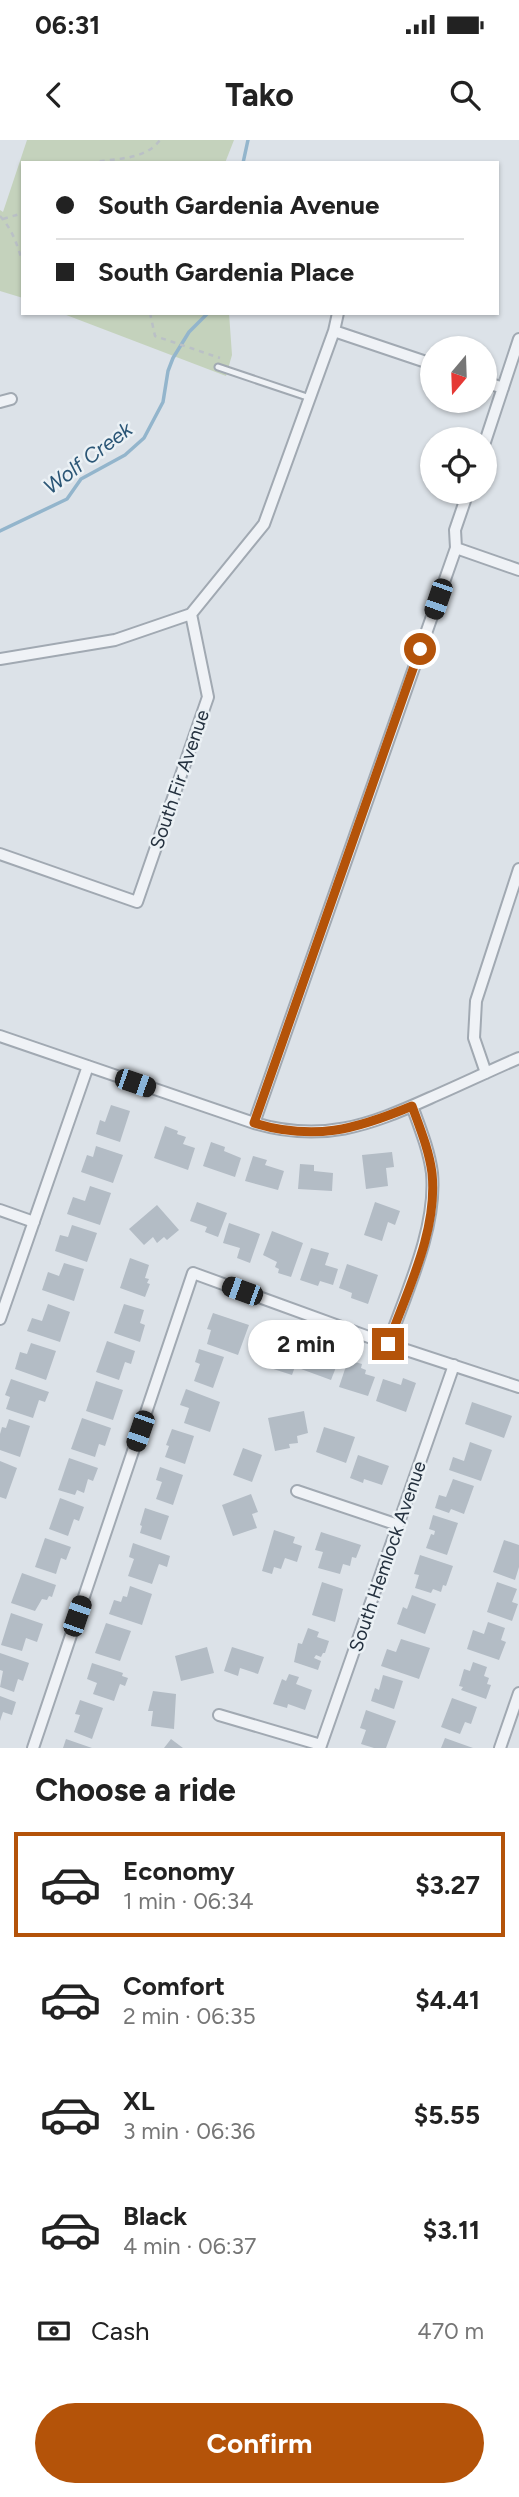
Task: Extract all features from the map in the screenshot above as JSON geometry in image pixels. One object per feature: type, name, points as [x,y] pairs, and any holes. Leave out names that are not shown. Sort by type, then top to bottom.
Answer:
[{"type":"street","points":[[0,659],[115,640],[191,614],[264,524],[338,315]]},
{"type":"street","points":[[334,331],[420,360]]},
{"type":"street","points":[[490,427],[519,339]]},
{"type":"street","points":[[497,386],[503,388]]},
{"type":"street","points":[[254,1123],[456,548],[455,530],[464,504]]},
{"type":"street","points":[[456,548],[519,570]]},
{"type":"street","name":"South Fir Avenue","points":[[0,854],[137,902],[208,697],[191,614]]},
{"type":"street","points":[[486,1073],[474,1038],[476,1002],[519,869]]},
{"type":"street","points":[[0,1036],[254,1123],[293,1132],[324,1133],[357,1127],[412,1106],[519,1058]]},
{"type":"street","points":[[0,1319],[88,1066]]},
{"type":"street","points":[[388,1344],[421,1250],[432,1198],[432,1174],[427,1150],[412,1106]]},
{"type":"street","points":[[0,1210],[34,1222]]},
{"type":"street","points":[[33,1748],[193,1273],[388,1344],[519,1387]]},
{"type":"street","name":"South Hemlock Avenue","points":[[321,1747],[454,1364]]},
{"type":"street","points":[[298,1491],[398,1525]]},
{"type":"street","points":[[500,1748],[519,1693]]},
{"type":"street","points":[[219,1715],[321,1747]]},
{"type":"lane","points":[[218,367],[310,398]]},
{"type":"path","points":[[114,161],[153,149],[160,140]]},
{"type":"path","points":[[21,213],[2,218],[21,255]]},
{"type":"path","points":[[150,315],[155,336],[209,354]]},
{"type":"green space","points":[[27,140],[234,140],[226,161],[21,161],[21,297],[0,291],[0,210],[3,212]]},
{"type":"green space","points":[[66,315],[229,315],[232,355],[226,376]]},
{"type":"building","points":[[111,1105],[130,1111],[120,1142],[96,1134],[100,1120],[105,1122]]},
{"type":"building","points":[[165,1126],[186,1137],[183,1144],[195,1148],[188,1170],[154,1158]]},
{"type":"building","points":[[211,1142],[225,1147],[224,1151],[241,1158],[235,1177],[203,1166]]},
{"type":"building","points":[[96,1146],[123,1155],[113,1183],[81,1172],[87,1155],[93,1157]]},
{"type":"building","points":[[392,1152],[394,1167],[386,1168],[388,1186],[366,1189],[362,1155]]},
{"type":"building","points":[[253,1156],[267,1160],[265,1165],[284,1171],[278,1190],[245,1181]]},
{"type":"building","points":[[300,1164],[314,1165],[314,1171],[333,1173],[332,1191],[298,1189]]},
{"type":"building","points":[[90,1186],[111,1193],[100,1225],[67,1214],[73,1197],[85,1201]]},
{"type":"building","points":[[197,1202],[227,1213],[218,1237],[205,1232],[207,1227],[190,1221]]},
{"type":"building","points":[[375,1202],[400,1211],[395,1225],[388,1222],[382,1241],[364,1235]]},
{"type":"building","points":[[157,1205],[179,1230],[167,1240],[164,1237],[157,1243],[153,1237],[144,1245],[129,1229]]},
{"type":"building","points":[[229,1223],[260,1234],[250,1263],[237,1258],[240,1248],[223,1243]]},
{"type":"building","points":[[72,1225],[97,1233],[87,1262],[55,1251],[60,1235],[68,1237]]},
{"type":"building","points":[[272,1231],[303,1243],[291,1277],[278,1273],[279,1269],[275,1267],[277,1262],[263,1255]]},
{"type":"building","points":[[311,1248],[329,1253],[325,1265],[338,1269],[333,1285],[320,1281],[318,1286],[300,1280]]},
{"type":"building","points":[[130,1258],[149,1265],[145,1278],[149,1279],[147,1283],[150,1284],[145,1297],[120,1288]]},
{"type":"building","points":[[64,1263],[84,1269],[74,1301],[42,1290],[48,1272],[59,1276]]},
{"type":"building","points":[[347,1264],[378,1275],[368,1304],[351,1298],[352,1293],[339,1288]]},
{"type":"building","points":[[48,1304],[70,1312],[60,1342],[27,1331],[32,1318],[42,1321]]},
{"type":"building","points":[[124,1304],[144,1310],[140,1323],[145,1325],[140,1342],[114,1333]]},
{"type":"building","points":[[213,1313],[249,1325],[238,1355],[207,1344],[211,1330],[207,1329]]},
{"type":"building","points":[[288,1338],[303,1344],[292,1375],[258,1364],[266,1343],[286,1346]]},
{"type":"building","points":[[107,1341],[135,1351],[131,1364],[125,1362],[119,1380],[96,1372]]},
{"type":"building","points":[[31,1343],[56,1351],[46,1380],[15,1369],[20,1352],[27,1354]]},
{"type":"building","points":[[199,1349],[224,1357],[213,1388],[194,1381],[200,1364],[195,1362]]},
{"type":"building","points":[[308,1351],[326,1357],[328,1352],[340,1357],[331,1380],[301,1369]]},
{"type":"building","points":[[348,1360],[362,1364],[361,1368],[366,1370],[365,1374],[375,1377],[368,1396],[339,1387]]},
{"type":"building","points":[[403,1378],[416,1383],[406,1412],[376,1401],[383,1379],[401,1385]]},
{"type":"building","points":[[11,1379],[49,1392],[45,1402],[39,1400],[33,1418],[6,1409],[10,1397],[5,1395]]},
{"type":"building","points":[[96,1381],[123,1390],[113,1420],[86,1411]]},
{"type":"building","points":[[186,1389],[220,1402],[210,1432],[184,1423],[189,1408],[180,1405]]},
{"type":"building","points":[[472,1402],[512,1416],[504,1438],[465,1424]]},
{"type":"building","points":[[304,1411],[308,1433],[297,1436],[298,1443],[289,1444],[290,1448],[275,1451],[268,1418]]},
{"type":"building","points":[[82,1418],[111,1428],[105,1446],[99,1444],[95,1457],[71,1449]]},
{"type":"building","points":[[9,1419],[30,1426],[20,1457],[0,1450],[2,1427],[6,1428]]},
{"type":"building","points":[[324,1427],[355,1437],[346,1463],[316,1452]]},
{"type":"building","points":[[172,1429],[194,1436],[185,1464],[165,1457]]},
{"type":"building","points":[[470,1442],[492,1450],[481,1481],[449,1470],[453,1457],[464,1461]]},
{"type":"building","points":[[243,1448],[262,1455],[252,1482],[233,1475]]},
{"type":"building","points":[[358,1455],[389,1466],[382,1485],[364,1479],[363,1483],[350,1478]]},
{"type":"building","points":[[69,1458],[98,1468],[93,1481],[88,1479],[84,1493],[77,1490],[75,1495],[58,1490]]},
{"type":"building","points":[[0,1461],[17,1468],[6,1499],[0,1497]]},
{"type":"building","points":[[160,1467],[183,1475],[173,1505],[156,1499],[162,1482],[156,1480]]},
{"type":"building","points":[[453,1479],[474,1486],[464,1514],[451,1509],[449,1513],[435,1508],[439,1495],[446,1497]]},
{"type":"building","points":[[251,1494],[258,1512],[252,1514],[257,1528],[233,1536],[222,1505]]},
{"type":"building","points":[[60,1498],[84,1507],[79,1521],[74,1519],[68,1536],[49,1529]]},
{"type":"building","points":[[145,1508],[169,1516],[161,1540],[140,1533]]},
{"type":"building","points":[[433,1515],[458,1523],[447,1555],[426,1548],[431,1534],[434,1535],[435,1531],[429,1529]]},
{"type":"building","points":[[274,1530],[295,1537],[293,1543],[302,1546],[297,1562],[285,1558],[281,1569],[274,1567],[272,1574],[262,1571]]},
{"type":"building","points":[[321,1532],[361,1545],[356,1558],[352,1557],[350,1566],[343,1564],[340,1574],[318,1568],[323,1552],[315,1550]]},
{"type":"building","points":[[45,1538],[71,1547],[66,1560],[61,1558],[56,1574],[35,1567]]},
{"type":"building","points":[[504,1540],[519,1545],[519,1567],[515,1580],[493,1572]]},
{"type":"building","points":[[133,1543],[170,1556],[167,1567],[159,1564],[152,1584],[128,1576],[134,1559],[129,1557]]},
{"type":"building","points":[[420,1555],[453,1566],[441,1592],[433,1589],[431,1593],[415,1588],[419,1575],[414,1574]]},
{"type":"building","points":[[22,1573],[56,1585],[52,1597],[42,1599],[35,1611],[11,1603]]},
{"type":"building","points":[[322,1582],[343,1589],[335,1622],[312,1615]]},
{"type":"building","points":[[497,1582],[517,1589],[512,1602],[518,1604],[512,1621],[487,1612]]},
{"type":"building","points":[[130,1586],[152,1594],[142,1625],[109,1614],[114,1600],[121,1602],[123,1596],[127,1597]]},
{"type":"building","points":[[412,1595],[436,1604],[425,1634],[397,1624],[403,1607],[407,1609]]},
{"type":"building","points":[[11,1613],[43,1624],[37,1642],[26,1638],[22,1651],[1,1645]]},
{"type":"building","points":[[488,1622],[505,1628],[501,1640],[506,1642],[499,1660],[467,1649],[473,1630],[484,1634]]},
{"type":"building","points":[[106,1623],[131,1631],[120,1661],[95,1653]]},
{"type":"building","points":[[308,1628],[319,1632],[317,1637],[329,1641],[325,1653],[314,1658],[321,1661],[318,1670],[294,1662],[298,1643],[302,1644]]},
{"type":"building","points":[[401,1639],[430,1648],[419,1679],[381,1666],[387,1649],[396,1652]]},
{"type":"building","points":[[207,1647],[214,1673],[181,1681],[175,1656]]},
{"type":"building","points":[[232,1647],[264,1657],[258,1674],[240,1668],[238,1676],[224,1671]]},
{"type":"building","points":[[0,1653],[29,1663],[23,1681],[18,1679],[14,1692],[0,1687],[3,1671],[0,1670]]},
{"type":"building","points":[[473,1662],[487,1667],[484,1676],[489,1678],[487,1684],[491,1685],[486,1699],[461,1690],[463,1687],[459,1686],[464,1669],[470,1671]]},
{"type":"building","points":[[92,1663],[123,1673],[122,1676],[128,1678],[125,1686],[120,1684],[114,1701],[93,1694],[97,1683],[87,1679]]},
{"type":"building","points":[[289,1674],[299,1677],[296,1684],[312,1690],[305,1710],[288,1704],[287,1708],[273,1704],[282,1679],[286,1681]]},
{"type":"building","points":[[383,1675],[403,1681],[394,1709],[371,1701],[375,1688],[379,1690]]},
{"type":"building","points":[[153,1691],[176,1694],[174,1729],[151,1726],[153,1711],[148,1711]]},
{"type":"building","points":[[0,1696],[16,1702],[12,1715],[3,1712],[0,1721]]},
{"type":"building","points":[[452,1698],[477,1707],[471,1724],[465,1722],[460,1734],[441,1727]]},
{"type":"building","points":[[80,1700],[103,1708],[92,1739],[74,1732],[80,1715],[75,1714]]},
{"type":"building","points":[[366,1710],[396,1721],[386,1748],[361,1744],[366,1730],[360,1728]]},
{"type":"building","points":[[445,1738],[473,1748],[441,1748]]},
{"type":"building","points":[[66,1739],[92,1748],[63,1748]]},
{"type":"building","points":[[171,1739],[183,1748],[164,1748]]},
{"type":"waterway","name":"Wolf Creek","points":[[243,161],[248,140]]},
{"type":"waterway","name":"Wolf Creek","points":[[0,531],[67,499],[81,479],[125,455],[144,438],[163,402],[173,358],[189,332],[206,315]]},
{"type":"route","points":[[388,1344],[421,1250],[432,1198],[432,1174],[427,1150],[412,1106],[357,1127],[324,1133],[293,1132],[254,1123],[420,649]]}]
